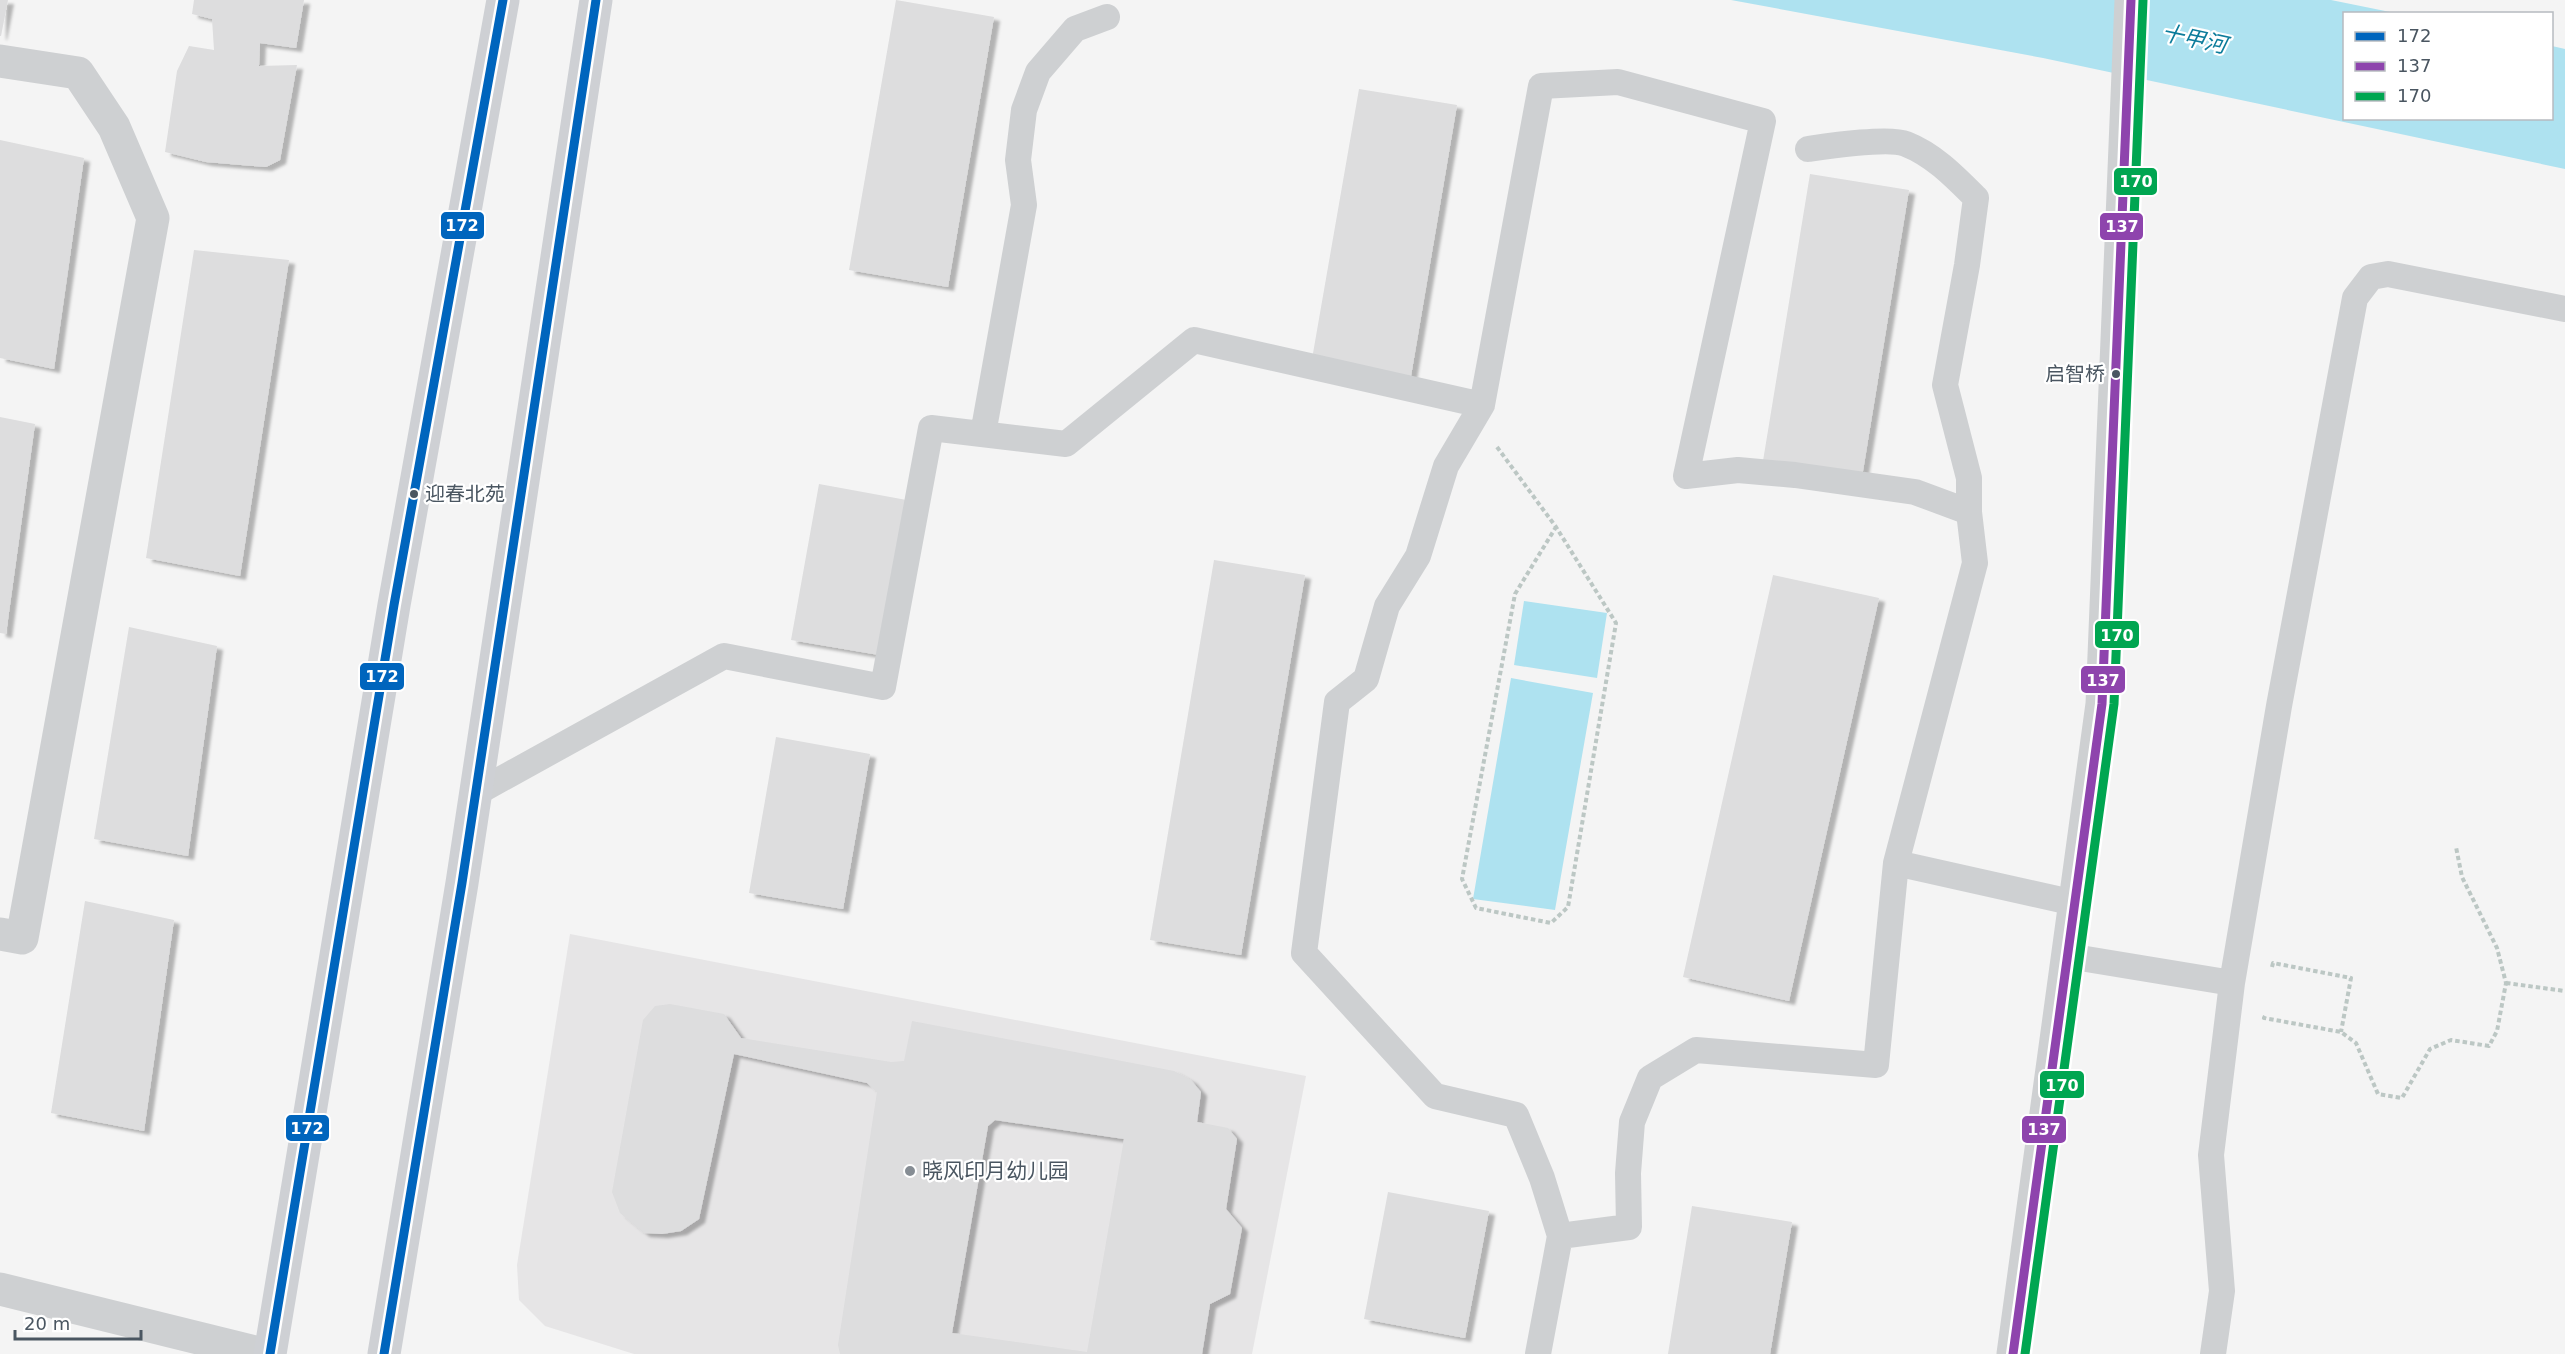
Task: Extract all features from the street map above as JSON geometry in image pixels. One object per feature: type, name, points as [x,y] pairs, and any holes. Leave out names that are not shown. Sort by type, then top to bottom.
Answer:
[{"type":"main road","points":[[384,1354],[476,793],[586,53],[596,0]]},
{"type":"main road","points":[[270,1354],[394,605],[501,11]]},
{"type":"street","points":[[2013,1354],[2102,704],[2131,0]]},
{"type":"street","points":[[0,61],[78,73],[114,127],[153,218],[22,938],[0,934]]},
{"type":"street","points":[[0,1289],[263,1354]]},
{"type":"lane","points":[[983,434],[1024,205],[1018,160],[1024,110],[1038,72],[1075,29],[1107,17]]},
{"type":"lane","points":[[1538,1354],[1560,1236],[1542,1178],[1516,1115],[1435,1096],[1304,953],[1337,702],[1366,679],[1387,606],[1418,556],[1446,465],[1478,411],[1541,86],[1617,82],[1763,121],[1686,476],[1738,470],[1795,475],[1916,492],[1969,512]]},
{"type":"lane","points":[[1560,1236],[1629,1227],[1628,1173],[1632,1122],[1650,1078],[1696,1050],[1876,1065],[1896,863],[1975,563],[1969,512],[1970,478],[1945,385],[1967,265],[1976,198],[1940,163],[1904,143],[1857,143],[1808,149]]},
{"type":"lane","points":[[2213,1354],[2222,1291],[2211,1155],[2232,983],[2279,706],[2355,298],[2371,277],[2388,274],[2565,309]]},
{"type":"lane","points":[[476,793],[724,656],[883,687],[931,428],[1066,444],[1194,340],[1478,411]]},
{"type":"lane","points":[[1896,863],[2075,903]]},
{"type":"lane","points":[[2068,956],[2232,983]]},
{"type":"path","points":[[1478,411],[1556,527],[1616,623],[1568,907],[1551,923],[1476,908],[1462,879],[1515,594],[1556,527]]},
{"type":"path","points":[[2266,1008],[2264,1018],[2341,1032],[2356,1043],[2378,1094],[2402,1098],[2430,1049],[2451,1040],[2489,1046],[2497,1031],[2506,983],[2497,948],[2462,877],[2457,847]]},
{"type":"path","points":[[2272,971],[2273,963],[2351,978],[2341,1032]]},
{"type":"path","points":[[2506,983],[2565,992]]},
{"type":"shaded area","name":"晓风印月幼儿园","points":[[570,934],[1306,1076],[1252,1354],[634,1354],[545,1326],[519,1300],[517,1265]]},
{"type":"water","name":"十甲河","points":[[1731,0],[2331,0],[2390,12],[2343,12],[2343,120],[2553,120],[2553,46],[2565,49],[2565,169],[2043,58]]},
{"type":"water","points":[[1524,601],[1607,613],[1597,678],[1514,665]]},
{"type":"water","points":[[1511,678],[1593,693],[1555,910],[1473,899]]},
{"type":"building","points":[[0,0],[8,0],[1,36],[0,36]]},
{"type":"building","points":[[194,0],[304,0],[296,48],[260,43],[259,66],[297,65],[280,160],[266,167],[206,162],[165,152],[177,71],[189,46],[214,50],[212,19],[192,14]]},
{"type":"building","points":[[896,0],[994,17],[948,287],[849,270]]},
{"type":"building","points":[[1359,89],[1457,105],[1411,376],[1312,359]]},
{"type":"building","points":[[0,140],[84,158],[54,369],[0,358]]},
{"type":"building","points":[[1810,174],[1909,190],[1862,477],[1763,461]]},
{"type":"building","points":[[194,250],[289,260],[240,576],[146,558]]},
{"type":"building","points":[[0,417],[35,424],[6,634],[0,633]]},
{"type":"building","points":[[819,484],[912,501],[885,656],[791,640]]},
{"type":"building","points":[[1214,560],[1305,575],[1241,955],[1150,940]]},
{"type":"building","points":[[1773,575],[1879,598],[1789,1001],[1683,977]]},
{"type":"building","points":[[129,627],[217,646],[188,856],[94,839]]},
{"type":"building","points":[[776,737],[870,754],[843,909],[749,893]]},
{"type":"building","points":[[85,901],[174,920],[144,1131],[51,1113]]},
{"type":"building","points":[[670,1004],[724,1014],[741,1038],[891,1062],[904,1061],[912,1021],[1174,1071],[1191,1080],[1201,1092],[1197,1122],[1228,1128],[1237,1139],[1226,1209],[1242,1228],[1230,1294],[1210,1304],[1202,1354],[840,1354],[838,1345],[877,1092],[867,1083],[734,1054],[699,1219],[681,1231],[662,1234],[644,1233],[620,1213],[612,1192],[643,1020],[655,1006]],"holes":[[[995,1120],[1124,1139],[1087,1352],[952,1333],[988,1126]]]},
{"type":"building","points":[[1388,1192],[1489,1211],[1465,1338],[1364,1319]]},
{"type":"building","points":[[1692,1206],[1792,1222],[1770,1354],[1668,1354]]},
{"type":"transit line","name":"172","points":[[270,1354],[394,605],[503,0]]},
{"type":"transit line","name":"172","points":[[384,1354],[462,883],[596,0]]},
{"type":"transit line","name":"137","points":[[2013,1354],[2102,704],[2131,0]]},
{"type":"transit line","name":"170","points":[[2025,1354],[2114,704],[2143,0]]},
{"type":"place","name":"启智桥","points":[[2116,374]]},
{"type":"place","name":"迎春北苑","points":[[414,494]]},
{"type":"place","name":"晓风印月幼儿园","points":[[910,1171]]}]
